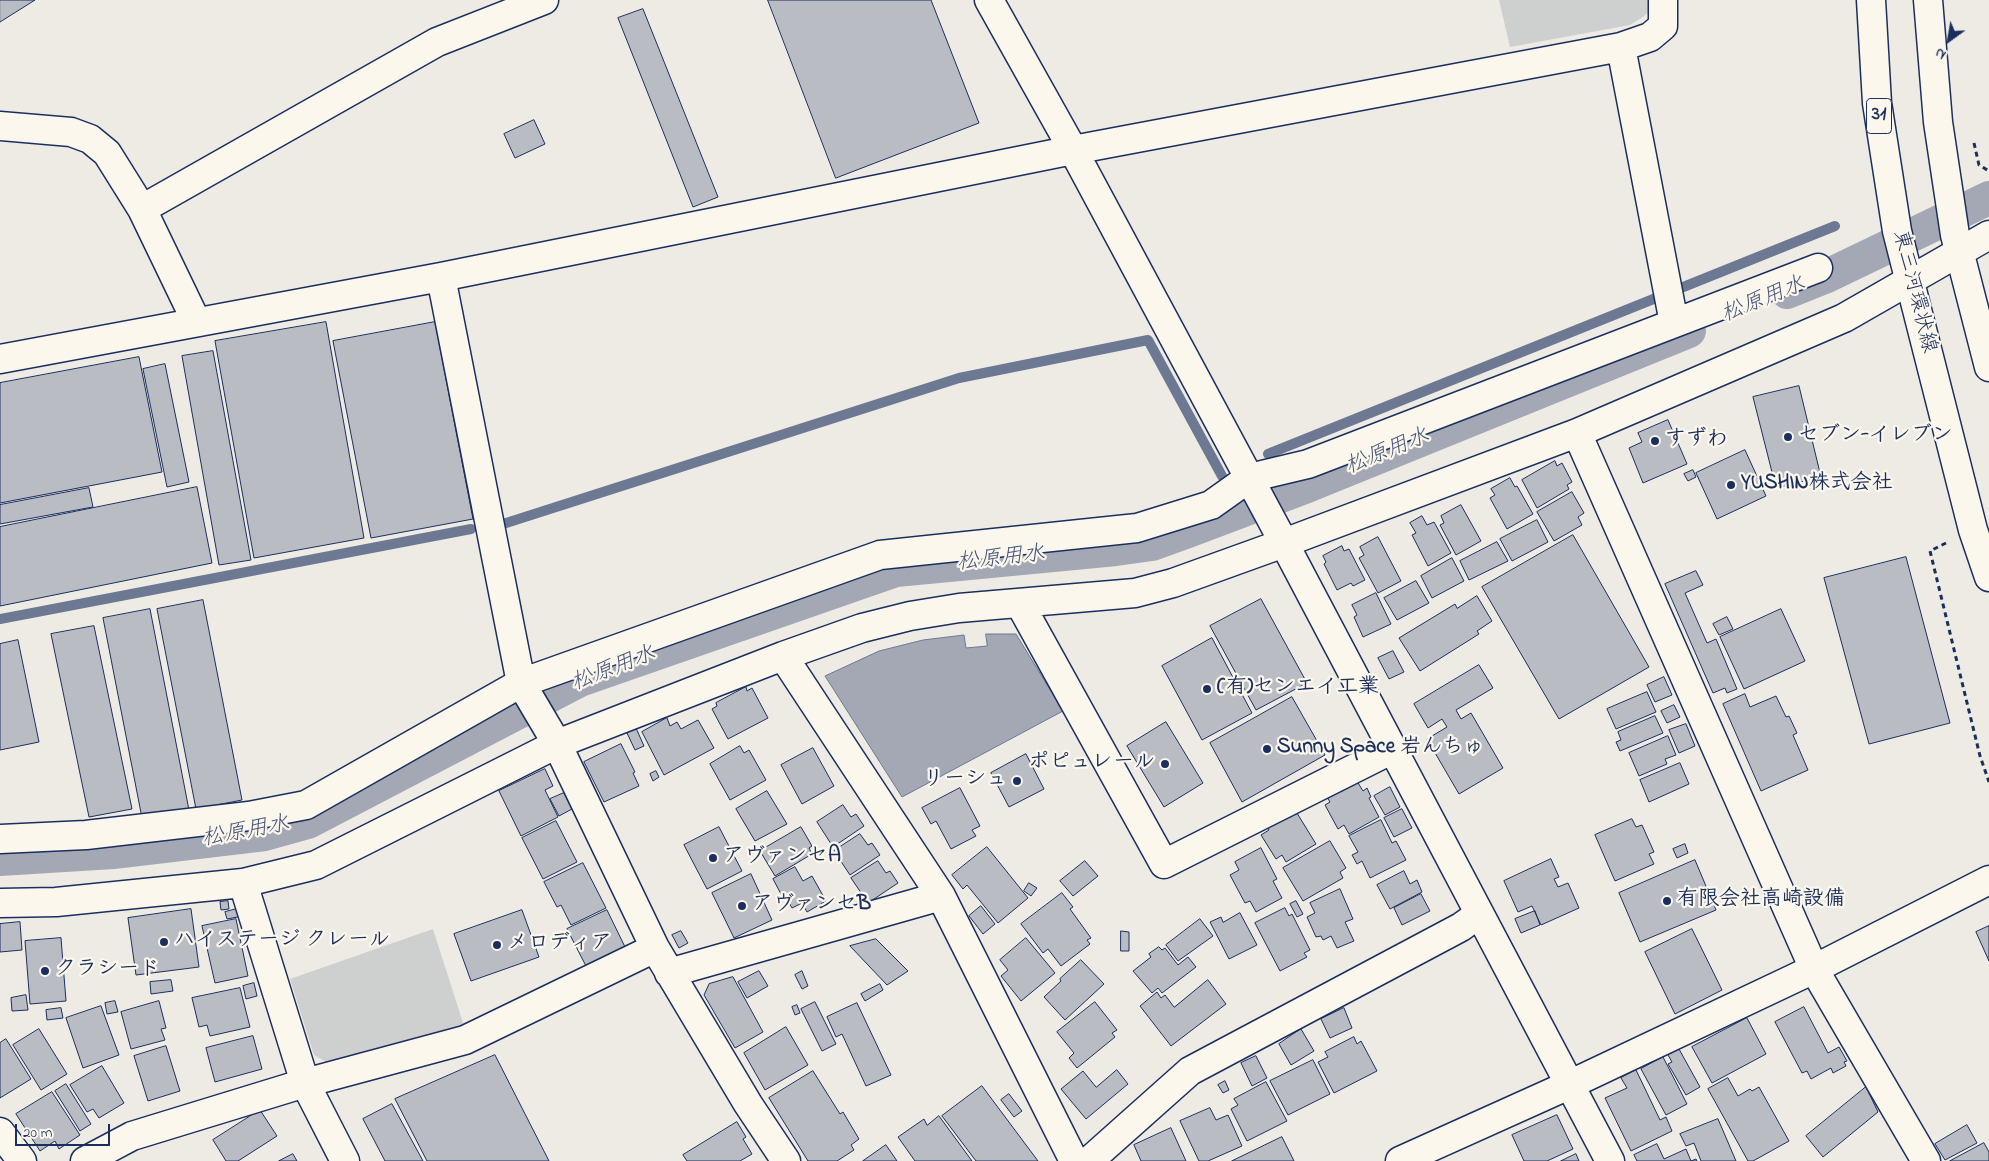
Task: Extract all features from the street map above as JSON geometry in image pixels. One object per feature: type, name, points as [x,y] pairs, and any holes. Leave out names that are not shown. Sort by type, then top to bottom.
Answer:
[{"type":"street","points":[[142,209],[437,42],[544,0]]},
{"type":"street","points":[[989,0],[1073,150],[1284,543],[1610,1161]]},
{"type":"street","points":[[0,359],[196,321],[441,278],[1073,150],[1621,46],[1650,37],[1664,26],[1663,0]]},
{"type":"street","name":"東三河環状線","points":[[1871,0],[1877,103],[1896,231],[1973,530],[1989,577]]},
{"type":"street","points":[[1928,0],[1938,122],[1950,204],[1957,244],[1989,367]]},
{"type":"street","points":[[1621,46],[1670,303]]},
{"type":"street","points":[[0,126],[71,132],[90,139],[107,153],[142,209],[196,321]]},
{"type":"street","points":[[0,903],[56,902],[243,883],[316,865],[557,744],[783,656],[862,628],[910,616],[959,608],[1135,593],[1173,583],[1577,433],[1844,318],[1907,270],[1957,244],[1989,235]]},
{"type":"street","points":[[0,839],[86,835],[249,816],[306,805],[524,688],[880,556],[1137,528],[1211,505],[1252,485],[1308,464],[1670,303],[1818,268]]},
{"type":"street","points":[[441,278],[524,688],[557,744],[655,948],[748,1104],[786,1161]]},
{"type":"street","points":[[1577,433],[1814,969],[1926,1161]]},
{"type":"street","points":[[1020,604],[1164,864],[1392,749]]},
{"type":"street","points":[[783,656],[941,896],[1074,1161]]},
{"type":"street","points":[[1400,1161],[1571,1084],[1814,969],[1989,880]]},
{"type":"street","points":[[243,883],[305,1083],[346,1161]]},
{"type":"street","points":[[669,973],[941,896]]},
{"type":"street","points":[[1089,1161],[1190,1071],[1461,927],[1479,914]]},
{"type":"street","points":[[85,1161],[132,1136],[305,1083],[465,1040],[655,948]]},
{"type":"street","points":[[0,1132],[22,1161]]},
{"type":"path","points":[[1973,139],[1979,165],[1989,171]]},
{"type":"path","points":[[1973,530],[1930,551],[1980,756],[1989,782]]},
{"type":"shaded area","points":[[1499,0],[1654,0],[1654,7],[1630,25],[1510,47]]},
{"type":"shaded area","points":[[986,634],[1016,634],[1063,711],[902,797],[825,676],[879,651],[923,640],[964,635],[966,648],[987,646]]},
{"type":"shaded area","points":[[433,929],[464,1026],[328,1063],[314,1055],[290,979]]},
{"type":"building","points":[[0,0],[35,0],[0,22]]},
{"type":"building","points":[[768,0],[931,0],[979,123],[836,178]]},
{"type":"building","points":[[643,9],[718,197],[693,207],[618,18]]},
{"type":"building","points":[[534,120],[545,144],[515,158],[504,134]]},
{"type":"building","points":[[326,322],[364,538],[254,558],[215,341]]},
{"type":"building","points":[[435,322],[473,519],[371,538],[333,341]]},
{"type":"building","points":[[213,351],[251,560],[219,565],[182,356]]},
{"type":"building","points":[[139,357],[162,472],[0,503],[0,383]]},
{"type":"building","points":[[165,364],[189,482],[167,487],[143,369]]},
{"type":"building","name":"セブン-イレブン","points":[[1799,386],[1821,477],[1776,488],[1753,397]]},
{"type":"building","points":[[1668,420],[1687,464],[1643,483],[1629,448],[1642,442],[1638,433]]},
{"type":"building","name":"YUSHIN株式会社","points":[[1745,450],[1766,496],[1717,519],[1696,473]]},
{"type":"building","points":[[1555,461],[1557,466],[1562,463],[1572,482],[1567,485],[1569,489],[1537,508],[1522,480]]},
{"type":"building","points":[[1693,470],[1696,477],[1688,481],[1684,474]]},
{"type":"building","points":[[1510,478],[1515,487],[1517,486],[1533,514],[1507,529],[1490,498],[1495,495],[1491,489]]},
{"type":"building","points":[[197,487],[212,563],[0,606],[0,527]]},
{"type":"building","points":[[89,488],[93,507],[0,524],[0,505]]},
{"type":"building","points":[[1572,492],[1584,513],[1578,517],[1582,525],[1554,541],[1537,512]]},
{"type":"building","points":[[1461,505],[1481,541],[1456,555],[1440,525],[1444,523],[1441,516]]},
{"type":"building","points":[[1422,516],[1427,525],[1434,522],[1451,553],[1428,566],[1412,535],[1416,533],[1410,523]]},
{"type":"building","points":[[1537,520],[1548,542],[1512,561],[1500,539]]},
{"type":"building","points":[[1573,535],[1649,667],[1559,719],[1482,587]]},
{"type":"building","points":[[1378,537],[1401,581],[1378,593],[1359,558],[1364,555],[1360,547]]},
{"type":"building","points":[[1497,542],[1508,561],[1469,580],[1460,561]]},
{"type":"building","points":[[1342,546],[1344,551],[1349,549],[1365,580],[1353,586],[1351,583],[1337,590],[1324,564],[1326,562],[1323,556]]},
{"type":"building","points":[[1906,557],[1950,723],[1869,744],[1824,578]]},
{"type":"building","points":[[1452,558],[1464,581],[1432,598],[1421,576]]},
{"type":"building","points":[[1696,571],[1703,585],[1685,593],[1707,643],[1716,639],[1737,689],[1727,693],[1725,688],[1713,693],[1665,584]]},
{"type":"building","points":[[1416,581],[1429,603],[1397,620],[1384,598]]},
{"type":"building","points":[[1376,593],[1391,624],[1363,637],[1354,617],[1357,615],[1352,605]]},
{"type":"building","points":[[1477,596],[1492,621],[1477,631],[1479,634],[1420,671],[1399,638],[1455,604],[1457,608]]},
{"type":"building","points":[[1261,599],[1307,683],[1256,710],[1210,626]]},
{"type":"building","points":[[203,600],[242,800],[196,809],[157,609]]},
{"type":"building","points":[[150,609],[189,810],[142,818],[103,618]]},
{"type":"building","points":[[1781,609],[1805,661],[1744,689],[1720,637]]},
{"type":"building","points":[[1727,617],[1733,629],[1719,635],[1713,624]]},
{"type":"building","points":[[94,626],[132,809],[89,817],[51,634]]},
{"type":"building","name":"(有)センエイ工業","points":[[1212,638],[1252,713],[1202,740],[1162,666]]},
{"type":"building","points":[[18,640],[39,742],[0,750],[0,644]]},
{"type":"building","points":[[1393,651],[1404,672],[1389,679],[1378,658]]},
{"type":"building","points":[[1479,665],[1493,688],[1456,710],[1461,719],[1471,713],[1503,768],[1459,794],[1427,739],[1447,727],[1442,719],[1428,728],[1414,704]]},
{"type":"building","points":[[1664,677],[1672,695],[1655,702],[1647,685]]},
{"type":"building","points":[[746,687],[747,691],[752,688],[768,718],[728,739],[712,709],[717,706],[716,703]]},
{"type":"building","points":[[1647,692],[1656,712],[1616,729],[1607,709]]},
{"type":"building","points":[[1745,694],[1750,707],[1776,696],[1786,717],[1789,716],[1797,733],[1793,735],[1808,770],[1761,791],[1723,704]]},
{"type":"building","name":"Sunny Space 岩んちゅ","points":[[1292,697],[1325,755],[1242,802],[1210,743]]},
{"type":"building","points":[[1674,705],[1680,717],[1667,723],[1661,711]]},
{"type":"building","points":[[1655,716],[1663,733],[1620,751],[1616,742],[1621,740],[1618,732]]},
{"type":"building","points":[[667,718],[670,726],[677,722],[681,729],[698,720],[714,748],[664,775],[642,732]]},
{"type":"building","name":"ポピュレール","points":[[1166,722],[1203,783],[1164,807],[1127,746]]},
{"type":"building","points":[[1686,724],[1695,746],[1679,753],[1669,730]]},
{"type":"building","points":[[636,728],[644,746],[635,750],[627,733]]},
{"type":"building","points":[[1668,736],[1676,755],[1665,759],[1667,764],[1639,776],[1629,753]]},
{"type":"building","points":[[621,744],[635,772],[633,773],[639,786],[604,802],[584,762]]},
{"type":"building","points":[[740,746],[744,753],[749,750],[766,780],[730,800],[710,764]]},
{"type":"building","points":[[813,748],[834,786],[802,804],[781,765]]},
{"type":"building","name":"リーシュ","points":[[1026,754],[1044,789],[1009,807],[991,773]]},
{"type":"building","points":[[1680,763],[1689,784],[1649,802],[1640,780]]},
{"type":"building","points":[[545,769],[553,786],[545,790],[558,817],[521,836],[499,791]]},
{"type":"building","points":[[656,771],[659,777],[653,781],[650,774]]},
{"type":"building","points":[[1355,778],[1363,791],[1367,788],[1371,797],[1369,798],[1379,817],[1349,834],[1344,825],[1338,829],[1325,805],[1330,802],[1323,791]]},
{"type":"building","points":[[1390,787],[1400,807],[1385,815],[1374,796]]},
{"type":"building","points":[[960,788],[980,826],[972,830],[976,836],[951,849],[936,821],[931,824],[922,808]]},
{"type":"building","points":[[767,791],[787,824],[755,841],[736,809]]},
{"type":"building","points":[[564,793],[572,809],[559,816],[550,799]]},
{"type":"building","points":[[843,805],[851,817],[856,814],[864,826],[833,847],[817,822]]},
{"type":"building","points":[[1292,805],[1316,844],[1286,862],[1282,855],[1276,859],[1261,835],[1269,830],[1264,822]]},
{"type":"building","points":[[1402,809],[1412,828],[1394,837],[1384,818]]},
{"type":"building","points":[[1632,819],[1636,827],[1642,825],[1654,852],[1649,854],[1654,864],[1615,881],[1595,835]]},
{"type":"building","points":[[1381,820],[1392,843],[1396,841],[1406,860],[1370,878],[1362,861],[1357,864],[1352,855],[1358,852],[1349,836]]},
{"type":"building","points":[[556,821],[577,862],[543,879],[522,838]]},
{"type":"building","name":"アヴァンセA","points":[[719,827],[742,871],[707,889],[684,845]]},
{"type":"building","points":[[801,827],[812,846],[809,848],[812,854],[775,876],[760,851]]},
{"type":"building","points":[[860,834],[868,845],[872,843],[880,855],[850,875],[834,851]]},
{"type":"building","points":[[1330,841],[1346,868],[1340,872],[1343,878],[1303,901],[1283,868]]},
{"type":"building","points":[[1685,844],[1688,853],[1677,858],[1673,849]]},
{"type":"building","points":[[987,847],[1028,898],[998,923],[967,885],[963,889],[952,875]]},
{"type":"building","points":[[1261,848],[1277,879],[1273,881],[1282,898],[1256,912],[1250,901],[1245,903],[1230,875],[1239,870],[1235,862]]},
{"type":"building","points":[[1551,859],[1559,877],[1554,879],[1558,887],[1568,883],[1579,908],[1541,925],[1532,906],[1518,912],[1504,881]]},
{"type":"building","name":"有限会社高崎設備","points":[[1695,860],[1716,910],[1640,942],[1619,893]]},
{"type":"building","points":[[878,861],[886,873],[890,871],[898,883],[868,903],[851,878]]},
{"type":"building","points":[[1085,861],[1098,876],[1073,896],[1060,881]]},
{"type":"building","points":[[583,863],[606,908],[571,925],[561,905],[557,907],[544,882]]},
{"type":"building","points":[[795,867],[803,881],[812,876],[826,901],[807,912],[802,903],[792,908],[783,892],[781,894],[773,879]]},
{"type":"building","points":[[1404,871],[1410,884],[1417,880],[1422,892],[1390,909],[1377,885]]},
{"type":"building","name":"アヴァンセB","points":[[751,874],[772,920],[734,938],[712,893]]},
{"type":"building","points":[[1029,883],[1037,888],[1031,896],[1024,891]]},
{"type":"building","points":[[1340,889],[1353,919],[1345,922],[1354,941],[1337,948],[1331,936],[1323,940],[1321,936],[1316,937],[1307,917],[1315,913],[1310,903]]},
{"type":"building","points":[[1062,893],[1073,907],[1070,909],[1091,938],[1087,940],[1090,944],[1061,966],[1048,949],[1043,953],[1021,924]]},
{"type":"building","points":[[1421,894],[1430,911],[1402,925],[1394,908]]},
{"type":"building","points":[[228,901],[229,909],[221,910],[220,902]]},
{"type":"building","points":[[1296,901],[1303,914],[1297,917],[1290,904]]},
{"type":"building","points":[[981,906],[995,924],[983,934],[969,916]]},
{"type":"building","points":[[241,908],[243,916],[227,919],[225,912]]},
{"type":"building","points":[[1285,908],[1289,916],[1292,914],[1310,950],[1304,953],[1307,957],[1280,971],[1255,923]]},
{"type":"building","name":"ハイステージ クレール","points":[[191,909],[199,967],[136,975],[128,918]]},
{"type":"building","name":"メロディア","points":[[522,910],[539,957],[471,981],[454,934]]},
{"type":"building","points":[[607,910],[626,949],[587,968],[567,929]]},
{"type":"building","points":[[1535,911],[1540,925],[1521,933],[1515,919]]},
{"type":"building","points":[[1240,913],[1257,945],[1229,959],[1210,922],[1221,917],[1223,922]]},
{"type":"building","points":[[236,919],[248,976],[215,983],[202,926]]},
{"type":"building","points":[[1200,919],[1213,936],[1178,961],[1166,945]]},
{"type":"building","points":[[20,922],[22,950],[0,952],[0,924]]},
{"type":"building","points":[[1989,926],[1989,961],[1976,932]]},
{"type":"building","points":[[1692,929],[1722,990],[1675,1014],[1645,952]]},
{"type":"building","points":[[681,931],[688,943],[679,948],[672,935]]},
{"type":"building","points":[[1121,931],[1129,932],[1129,951],[1121,951]]},
{"type":"building","name":"クラシード","points":[[61,938],[66,1001],[30,1004],[25,941]]},
{"type":"building","points":[[1026,938],[1055,973],[1021,1001],[1001,976],[1008,970],[1000,960]]},
{"type":"building","points":[[876,939],[908,971],[887,985],[850,946]]},
{"type":"building","points":[[1159,947],[1162,950],[1165,948],[1178,965],[1188,957],[1196,967],[1162,993],[1158,988],[1152,993],[1133,971],[1151,957],[1149,954]]},
{"type":"building","points":[[1081,960],[1104,984],[1065,1020],[1044,997]]},
{"type":"building","points":[[759,971],[768,986],[747,998],[738,982]]},
{"type":"building","points":[[802,971],[808,986],[802,989],[795,975]]},
{"type":"building","points":[[733,977],[763,1032],[735,1048],[704,995],[709,984]]},
{"type":"building","points":[[171,980],[173,991],[151,994],[150,982]]},
{"type":"building","points":[[1208,980],[1226,1004],[1171,1046],[1140,1006],[1157,992],[1161,998],[1165,995],[1174,1007]]},
{"type":"building","points":[[254,983],[257,996],[246,999],[243,986]]},
{"type":"building","points":[[880,984],[883,990],[865,1001],[861,994]]},
{"type":"building","points":[[240,988],[250,1027],[210,1036],[207,1025],[199,1027],[192,998]]},
{"type":"building","points":[[26,995],[28,1010],[12,1011],[11,998]]},
{"type":"building","points":[[115,1001],[118,1012],[107,1014],[105,1003]]},
{"type":"building","points":[[159,1001],[166,1028],[161,1029],[165,1040],[131,1049],[121,1012]]},
{"type":"building","points":[[815,1002],[836,1044],[822,1051],[801,1009]]},
{"type":"building","points":[[1095,1002],[1117,1030],[1112,1033],[1115,1037],[1077,1068],[1069,1058],[1074,1053],[1057,1032]]},
{"type":"building","points":[[857,1003],[891,1075],[866,1086],[842,1034],[836,1037],[827,1017]]},
{"type":"building","points":[[797,1005],[800,1013],[795,1015],[792,1007]]},
{"type":"building","points":[[101,1006],[119,1055],[83,1068],[66,1018]]},
{"type":"building","points":[[1804,1007],[1828,1053],[1839,1047],[1847,1061],[1844,1062],[1846,1066],[1833,1073],[1831,1068],[1811,1079],[1807,1071],[1802,1073],[1775,1022]]},
{"type":"building","points":[[61,1008],[63,1018],[47,1020],[46,1010]]},
{"type":"building","points":[[1344,1008],[1352,1028],[1330,1038],[1321,1019]]},
{"type":"building","points":[[1747,1018],[1766,1054],[1712,1083],[1692,1047]]},
{"type":"building","points":[[786,1027],[808,1065],[765,1090],[744,1053]]},
{"type":"building","points":[[39,1029],[67,1074],[41,1090],[13,1045]]},
{"type":"building","points":[[1301,1029],[1314,1051],[1291,1065],[1279,1044]]},
{"type":"building","points":[[253,1036],[262,1069],[215,1082],[206,1048]]},
{"type":"building","points":[[1354,1037],[1357,1044],[1361,1041],[1377,1071],[1334,1093],[1318,1062],[1328,1057],[1325,1052]]},
{"type":"building","points":[[6,1039],[31,1079],[0,1098],[0,1043]]},
{"type":"building","points":[[166,1046],[180,1091],[148,1101],[134,1056]]},
{"type":"building","points":[[1679,1049],[1700,1087],[1686,1095],[1668,1064],[1672,1062],[1668,1055]]},
{"type":"building","points":[[495,1055],[549,1161],[427,1161],[395,1099]]},
{"type":"building","points":[[1256,1056],[1267,1078],[1252,1086],[1241,1063]]},
{"type":"building","points":[[1663,1057],[1687,1104],[1666,1115],[1641,1069]]},
{"type":"building","points":[[1313,1060],[1330,1094],[1288,1115],[1270,1081]]},
{"type":"building","points":[[102,1066],[124,1103],[99,1118],[93,1109],[87,1112],[70,1085]]},
{"type":"building","points":[[1117,1070],[1128,1084],[1086,1119],[1061,1089],[1083,1071],[1096,1087]]},
{"type":"building","points":[[1636,1070],[1660,1120],[1666,1117],[1672,1131],[1631,1151],[1605,1098],[1627,1088],[1621,1078]]},
{"type":"building","points":[[813,1071],[840,1114],[843,1112],[859,1139],[851,1145],[854,1150],[837,1161],[808,1161],[769,1098]]},
{"type":"building","points":[[1728,1078],[1738,1096],[1750,1089],[1752,1091],[1759,1087],[1789,1141],[1753,1161],[1748,1161],[1708,1089]]},
{"type":"building","points":[[1225,1081],[1229,1090],[1223,1093],[1218,1085]]},
{"type":"building","points":[[1266,1082],[1287,1121],[1247,1141],[1231,1109],[1238,1105],[1234,1099]]},
{"type":"building","points":[[66,1084],[91,1124],[80,1131],[55,1091]]},
{"type":"building","points":[[982,1086],[1038,1161],[976,1161],[942,1116]]},
{"type":"building","points":[[1866,1087],[1878,1112],[1823,1157],[1806,1136]]},
{"type":"building","points":[[52,1092],[80,1135],[59,1149],[55,1141],[40,1151],[16,1114]]},
{"type":"building","points":[[1009,1094],[1022,1111],[1014,1117],[1001,1100]]},
{"type":"building","points":[[392,1104],[423,1161],[385,1161],[363,1119]]},
{"type":"building","points":[[1210,1108],[1216,1120],[1228,1115],[1242,1146],[1208,1161],[1199,1161],[1180,1121]]},
{"type":"building","points":[[260,1110],[277,1136],[238,1161],[226,1161],[213,1140]]},
{"type":"building","points":[[1557,1115],[1573,1149],[1547,1161],[1524,1161],[1512,1135]]},
{"type":"building","points":[[939,1116],[972,1161],[915,1161],[898,1137],[924,1119],[927,1125]]},
{"type":"building","points":[[1718,1119],[1736,1161],[1701,1161],[1694,1143],[1686,1146],[1680,1134]]},
{"type":"building","points":[[737,1122],[746,1137],[743,1139],[752,1154],[740,1161],[687,1161],[683,1155]]},
{"type":"building","points":[[1967,1125],[1977,1143],[1945,1160],[1935,1144]]},
{"type":"building","points":[[1171,1128],[1186,1161],[1141,1161],[1134,1145]]},
{"type":"building","points":[[1282,1137],[1294,1161],[1232,1161]]},
{"type":"building","points":[[1984,1143],[1989,1152],[1989,1161],[1950,1161]]},
{"type":"building","points":[[1657,1144],[1664,1159],[1686,1149],[1691,1161],[1637,1161],[1634,1155]]},
{"type":"building","points":[[886,1145],[897,1161],[863,1161]]},
{"type":"building","points":[[293,1154],[297,1161],[279,1161]]},
{"type":"building","points":[[1576,1154],[1579,1161],[1561,1161]]},
{"type":"waterway","name":"松原用水","points":[[1787,292],[1827,276],[1989,198]]},
{"type":"waterway","points":[[1268,454],[1835,226]]},
{"type":"waterway","name":"松原用水","points":[[0,859],[113,852],[265,834],[308,822],[580,680],[896,570],[1152,544],[1307,486],[1689,331]]},
{"type":"waterway","points":[[503,524],[959,378],[1148,340],[1222,476]]},
{"type":"waterway","points":[[0,619],[471,529]]},
{"type":"place","name":"セブン-イレブン","points":[[1788,437]]},
{"type":"place","name":"すずわ","points":[[1655,441]]},
{"type":"place","name":"YUSHIN株式会社","points":[[1731,485]]},
{"type":"place","name":"(有)センエイ工業","points":[[1207,689]]},
{"type":"place","name":"Sunny Space 岩んちゅ","points":[[1267,749]]},
{"type":"place","name":"ポピュレール","points":[[1165,764]]},
{"type":"place","name":"リーシュ","points":[[1017,781]]},
{"type":"place","name":"アヴァンセA","points":[[713,858]]},
{"type":"place","name":"有限会社高崎設備","points":[[1667,901]]},
{"type":"place","name":"アヴァンセB","points":[[742,906]]},
{"type":"place","name":"ハイステージ クレール","points":[[164,942]]},
{"type":"place","name":"メロディア","points":[[497,945]]},
{"type":"place","name":"クラシード","points":[[45,971]]}]
